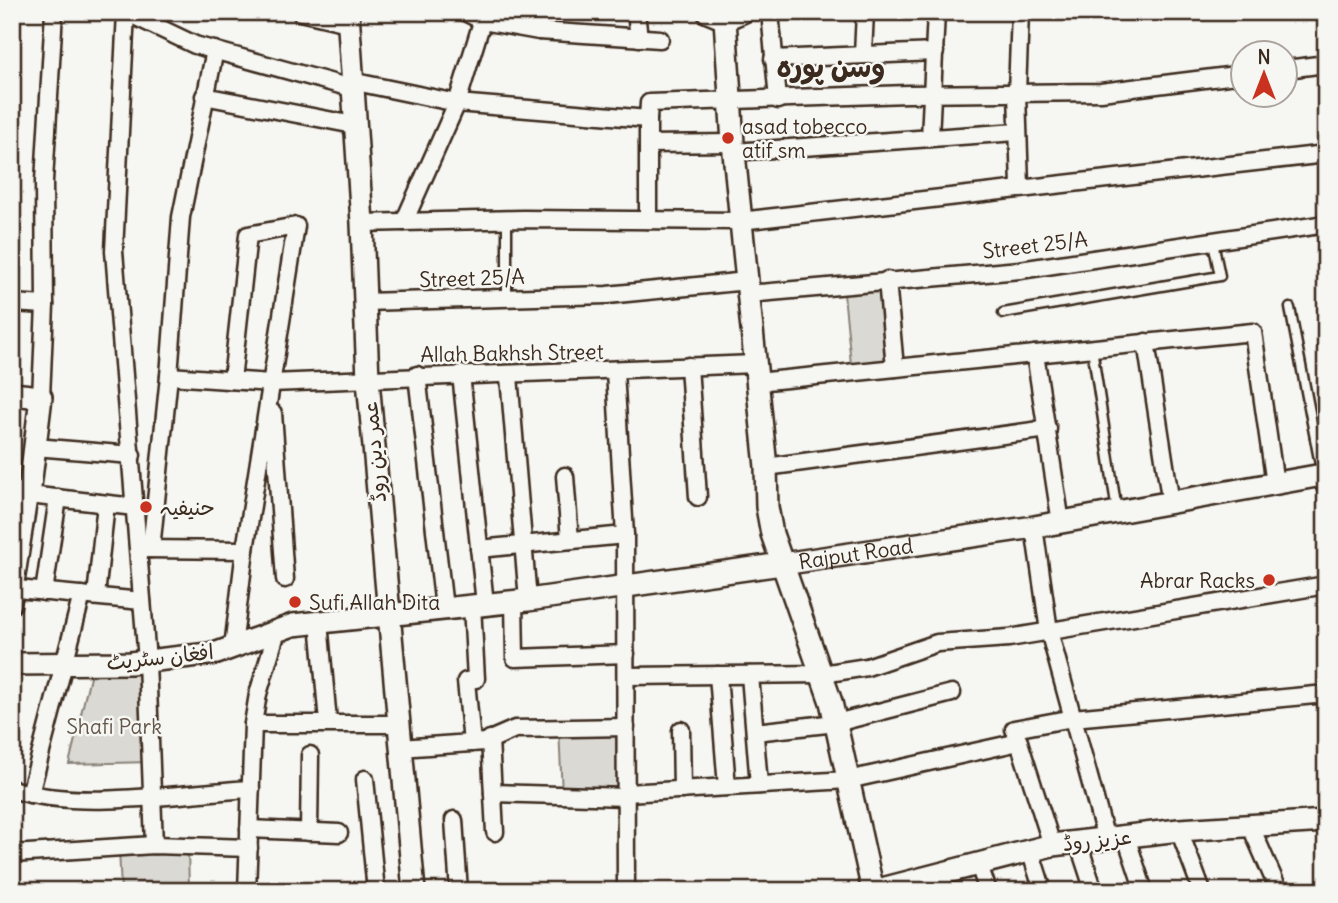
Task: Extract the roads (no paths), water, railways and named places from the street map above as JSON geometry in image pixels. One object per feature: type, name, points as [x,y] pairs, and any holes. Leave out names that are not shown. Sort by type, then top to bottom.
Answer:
[{"type":"street","points":[[54,12],[44,181],[45,305],[41,397],[35,447],[21,494],[15,597],[44,592],[142,601]]},
{"type":"street","points":[[145,550],[135,507],[114,251],[126,12],[195,45],[351,85],[457,103],[648,119]]},
{"type":"street","points":[[300,12],[348,18]]},
{"type":"street","points":[[465,12],[539,31],[660,39]]},
{"type":"street","points":[[539,31],[542,12]]},
{"type":"street","points":[[636,12],[639,38]]},
{"type":"street","points":[[771,12],[778,100]]},
{"type":"street","points":[[863,54],[865,12]]},
{"type":"street","points":[[930,138],[936,12]]},
{"type":"street","points":[[1020,12],[1017,93],[1020,187]]},
{"type":"street","points":[[725,15],[729,102],[766,467],[767,507],[782,564],[822,674],[836,723],[874,891]]},
{"type":"street","points":[[404,222],[457,103],[484,17]]},
{"type":"street","name":"عمر دین روڈ","points":[[348,18],[362,223],[368,380],[387,616],[414,891]]},
{"type":"street","points":[[154,845],[142,601],[145,550],[169,376],[181,217],[215,50]]},
{"type":"street","points":[[773,59],[934,52]]},
{"type":"street","points":[[1300,67],[1326,64]]},
{"type":"street","points":[[648,220],[649,103],[1101,92],[1230,76]]},
{"type":"street","points":[[204,96],[354,125]]},
{"type":"street","points":[[648,144],[733,147],[1017,132]]},
{"type":"street","points":[[362,223],[507,219],[740,221],[1326,154]]},
{"type":"street","name":"Street 25/A","points":[[365,302],[607,295],[1020,270],[1326,224]]},
{"type":"street","points":[[232,380],[248,235],[296,226],[245,550],[233,647]]},
{"type":"street","points":[[887,280],[895,368]]},
{"type":"street","points":[[12,303],[45,305]]},
{"type":"street","name":"Allah Bakhsh Street","points":[[169,376],[271,383],[368,380],[417,375],[509,376],[615,372],[689,366],[756,373],[895,368],[1253,332],[1275,484]]},
{"type":"street","points":[[1146,342],[1171,504]]},
{"type":"street","points":[[1035,354],[1060,523]]},
{"type":"street","points":[[689,366],[698,497]]},
{"type":"street","points":[[615,372],[625,535],[626,891]]},
{"type":"street","points":[[461,374],[479,550],[476,679],[466,681],[472,743]]},
{"type":"street","points":[[417,375],[444,608]]},
{"type":"street","points":[[509,376],[524,547],[515,658],[626,654]]},
{"type":"street","points":[[271,383],[285,579]]},
{"type":"street","points":[[12,394],[41,397]]},
{"type":"street","points":[[766,467],[1048,429]]},
{"type":"street","points":[[35,447],[132,455]]},
{"type":"street","points":[[565,476],[570,540]]},
{"type":"street","name":"Rajput Road","points":[[387,616],[521,600],[1034,527],[1275,484],[1325,478]]},
{"type":"street","points":[[21,494],[135,507]]},
{"type":"street","points":[[44,592],[58,498]]},
{"type":"street","points":[[30,794],[64,664],[89,596],[106,504]]},
{"type":"street","points":[[1034,527],[1049,631],[1073,718],[1116,838],[1144,891]]},
{"type":"street","points":[[479,550],[625,535]]},
{"type":"street","points":[[145,550],[245,550]]},
{"type":"street","points":[[626,676],[822,674],[867,667],[937,643],[1049,631],[1326,585]]},
{"type":"street","name":"افغان سٹریٹ","points":[[12,664],[147,661],[217,653],[293,625],[387,616]]},
{"type":"street","points":[[318,622],[328,722]]},
{"type":"street","points":[[247,891],[253,724],[258,694],[277,631]]},
{"type":"street","points":[[718,675],[727,787]]},
{"type":"street","points":[[750,675],[759,785]]},
{"type":"street","points":[[755,732],[836,723],[952,694]]},
{"type":"street","points":[[1052,845],[1014,729],[1073,718],[1326,694]]},
{"type":"street","points":[[253,724],[398,724]]},
{"type":"street","points":[[400,748],[472,743],[515,729],[626,727]]},
{"type":"street","points":[[681,730],[682,790]]},
{"type":"street","points":[[490,739],[495,832]]},
{"type":"street","points":[[493,793],[626,795],[848,780],[1019,742]]},
{"type":"street","points":[[309,832],[310,755]]},
{"type":"street","points":[[365,779],[376,891]]},
{"type":"street","points":[[12,789],[52,798],[251,789]]},
{"type":"street","points":[[454,820],[459,891]]},
{"type":"street","name":"عزیز روڈ","points":[[874,891],[1052,845],[1179,831],[1326,821]]},
{"type":"street","points":[[1251,827],[1279,891]]},
{"type":"street","points":[[249,829],[339,833]]},
{"type":"street","points":[[1179,831],[1202,891]]},
{"type":"street","points":[[1078,842],[1094,891]]},
{"type":"street","points":[[12,854],[154,845],[248,848]]},
{"type":"street","points":[[1030,850],[1043,891]]},
{"type":"street","points":[[978,862],[988,891]]},
{"type":"lane","points":[[507,219],[507,298]]},
{"type":"lane","points":[[1003,313],[1220,276],[1213,242]]},
{"type":"lane","points":[[1290,308],[1325,478]]},
{"type":"lane","points":[[1092,348],[1118,512]]},
{"type":"place","name":"asad tobecco atif sm","points":[[728,138]]},
{"type":"place","name":"حنیفیہ","points":[[146,507]]},
{"type":"place","name":"Abrar Racks","points":[[1269,580]]},
{"type":"place","name":"Sufi Allah Dita","points":[[295,602]]},
{"type":"district","name":"وسن پورہ","points":[[831,67]]},
{"type":"park label","name":"Shafi Park","points":[[114,726]]}]
